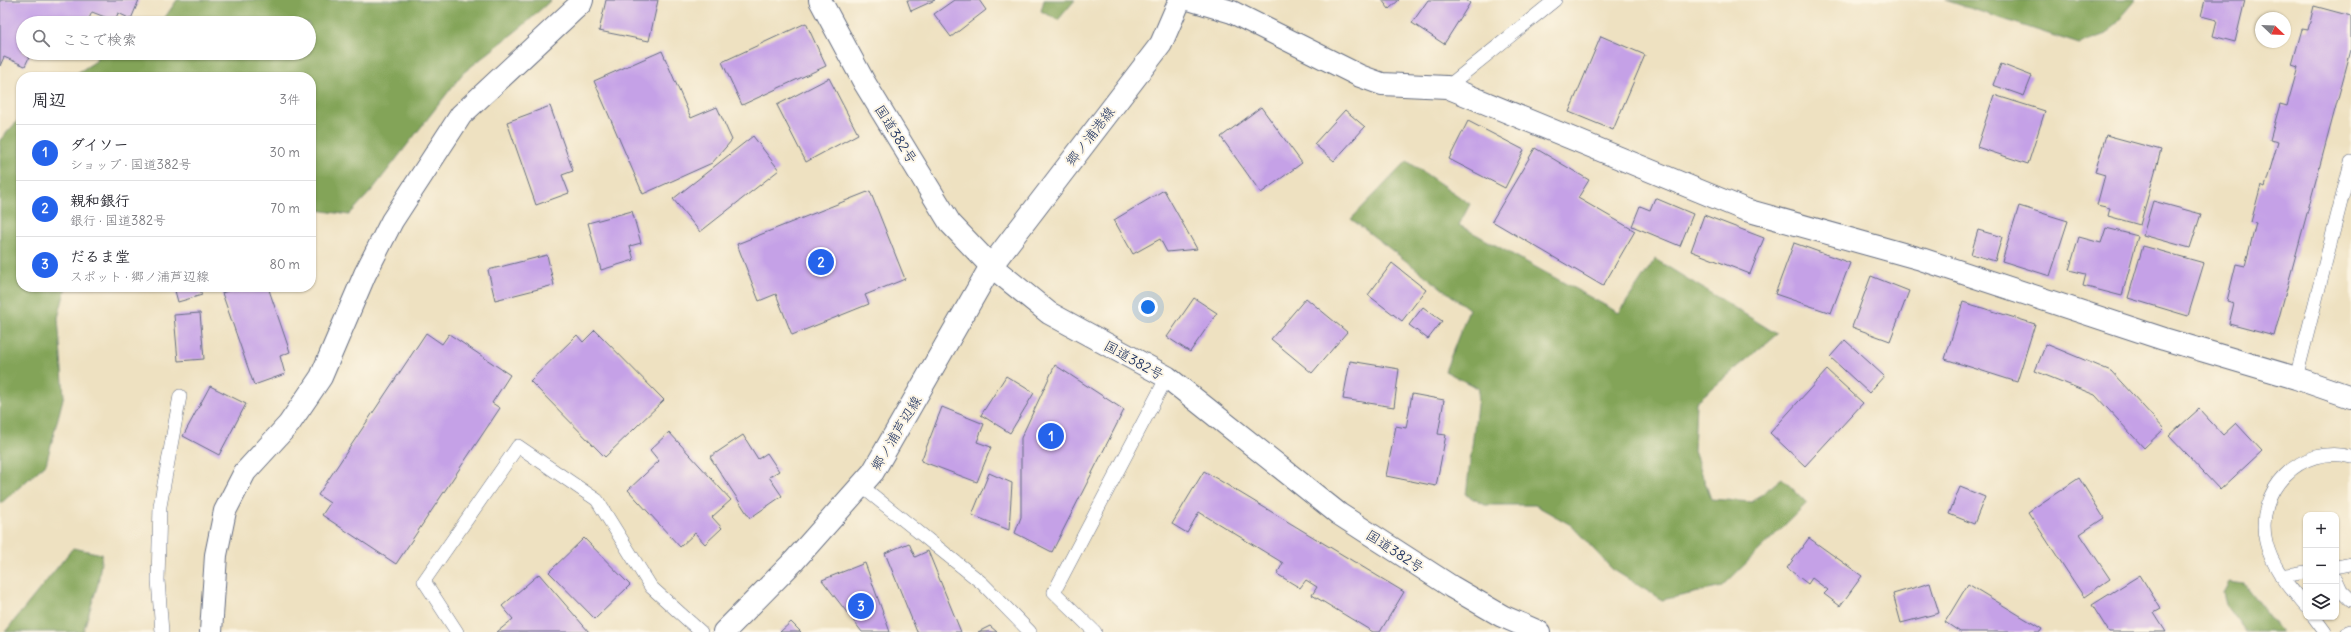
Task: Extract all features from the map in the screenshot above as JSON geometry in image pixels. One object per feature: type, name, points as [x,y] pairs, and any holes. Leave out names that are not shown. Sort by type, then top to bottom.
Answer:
[{"type":"main road","points":[[211,632],[216,555],[225,511],[245,472],[289,424],[321,377],[365,274],[392,221],[461,115],[581,3],[582,0]]},
{"type":"main road","name":"国道382号","points":[[820,0],[864,82],[950,222],[991,266],[1049,313],[1167,377],[1339,514],[1452,587],[1502,616],[1539,632]]},
{"type":"main road","name":"郷ノ浦港線","points":[[991,266],[1161,44],[1180,0]]},
{"type":"main road","points":[[1192,0],[1232,12],[1360,76],[1382,84],[1447,87],[1746,210],[1921,259],[2164,339],[2296,378],[2351,397]]},
{"type":"main road","name":"郷ノ浦芦辺線","points":[[724,632],[794,561],[873,472],[892,442],[991,266]]},
{"type":"lane","points":[[1447,87],[1555,0]]},
{"type":"lane","points":[[2296,378],[2351,162]]},
{"type":"lane","points":[[1095,632],[1054,592],[1167,377]]},
{"type":"lane","points":[[162,632],[158,580],[160,506],[180,396]]},
{"type":"lane","points":[[457,632],[424,581],[518,446],[597,500],[651,587],[701,632]]},
{"type":"lane","points":[[2303,603],[2273,564],[2266,541],[2264,519],[2269,497],[2282,478],[2298,464],[2319,457],[2341,455],[2351,457]]},
{"type":"lane","points":[[860,485],[982,582],[1030,632]]},
{"type":"lane","points":[[2339,566],[2351,564]]},
{"type":"lane","points":[[2281,576],[2303,572]]},
{"type":"lane","points":[[2338,584],[2341,590],[2351,600]]},
{"type":"lane","points":[[2316,620],[2325,632]]},
{"type":"green space","points":[[177,0],[551,0],[525,24],[463,73],[373,189],[349,215],[316,210],[316,72],[79,72],[96,60],[316,60],[316,16],[166,16]]},
{"type":"green space","points":[[1044,0],[1075,0],[1058,20],[1041,11]]},
{"type":"green space","points":[[1945,0],[2136,0],[2107,34],[2079,44]]},
{"type":"green space","points":[[16,122],[16,292],[65,292],[58,318],[64,395],[46,464],[0,504],[0,140]]},
{"type":"green space","points":[[1407,161],[1470,204],[1459,225],[1619,313],[1655,259],[1777,334],[1696,402],[1694,451],[1711,499],[1752,502],[1782,478],[1807,503],[1722,587],[1662,600],[1612,569],[1571,525],[1535,505],[1485,505],[1466,495],[1479,389],[1445,371],[1469,309],[1351,219]]},
{"type":"green space","points":[[73,548],[102,554],[98,584],[83,632],[5,632]]},
{"type":"green space","points":[[2229,582],[2245,584],[2282,632],[2246,632],[2226,605],[2223,593]]},
{"type":"building","points":[[0,0],[139,0],[132,16],[124,16],[118,13],[117,16],[102,16],[92,12],[90,16],[16,16],[16,60],[28,60],[25,66],[4,57],[0,66]]},
{"type":"building","points":[[606,0],[658,0],[649,41],[599,31]]},
{"type":"building","points":[[907,0],[935,0],[911,11]]},
{"type":"building","points":[[954,0],[979,0],[986,10],[951,37],[934,14]]},
{"type":"building","points":[[1382,0],[1399,0],[1389,9]]},
{"type":"building","points":[[1428,0],[1466,0],[1470,3],[1444,44],[1412,23]]},
{"type":"building","points":[[2205,0],[2245,0],[2235,42],[2213,36],[2217,20],[2201,16]]},
{"type":"building","points":[[2314,6],[2351,16],[2351,50],[2274,336],[2229,324],[2234,303],[2227,301],[2236,264],[2245,266],[2256,223],[2251,222],[2261,185],[2265,187],[2278,142],[2270,140],[2280,104],[2287,106],[2298,67],[2292,65],[2302,29],[2308,30]]},
{"type":"building","points":[[806,23],[826,66],[742,105],[722,62]]},
{"type":"building","points":[[1601,36],[1645,55],[1613,130],[1569,112]]},
{"type":"building","points":[[662,51],[691,118],[717,107],[732,140],[712,163],[643,194],[594,81]]},
{"type":"building","points":[[2001,64],[2032,76],[2024,96],[1993,85]]},
{"type":"building","points":[[829,78],[858,134],[806,162],[777,105]]},
{"type":"building","points":[[1994,95],[2045,111],[2028,164],[1977,147]]},
{"type":"building","points":[[550,106],[573,171],[562,175],[569,193],[536,205],[507,122]]},
{"type":"building","points":[[1261,107],[1302,163],[1261,193],[1221,137]]},
{"type":"building","points":[[1345,110],[1365,127],[1334,161],[1314,144]]},
{"type":"building","points":[[1468,121],[1524,150],[1505,188],[1449,159]]},
{"type":"building","points":[[2106,135],[2161,150],[2140,225],[2108,216],[2110,208],[2097,205],[2105,175],[2095,172]]},
{"type":"building","points":[[753,136],[779,170],[700,232],[673,199]]},
{"type":"building","points":[[1535,148],[1589,180],[1578,198],[1635,231],[1603,286],[1492,221]]},
{"type":"building","points":[[1164,190],[1197,249],[1167,252],[1160,239],[1133,254],[1114,220]]},
{"type":"building","points":[[870,191],[905,279],[865,295],[869,304],[792,335],[776,294],[759,301],[737,244]]},
{"type":"building","points":[[1655,198],[1693,214],[1680,246],[1632,226],[1640,206],[1650,210]]},
{"type":"building","points":[[2153,201],[2201,214],[2190,248],[2143,235]]},
{"type":"building","points":[[2019,206],[2068,221],[2050,276],[2002,261]]},
{"type":"building","points":[[632,211],[641,243],[630,246],[634,260],[601,270],[588,223]]},
{"type":"building","points":[[1704,215],[1764,238],[1750,274],[1691,251]]},
{"type":"building","points":[[2106,228],[2138,236],[2122,296],[2083,286],[2086,274],[2069,270],[2079,237],[2101,243]]},
{"type":"building","points":[[1978,230],[2002,237],[1995,261],[1971,254]]},
{"type":"building","points":[[1794,243],[1850,263],[1831,313],[1775,294]]},
{"type":"building","points":[[2143,246],[2204,263],[2188,316],[2128,298]]},
{"type":"building","points":[[547,255],[554,285],[495,300],[488,270]]},
{"type":"building","points":[[1392,263],[1426,290],[1402,321],[1368,295]]},
{"type":"building","points":[[1871,276],[1909,291],[1890,341],[1852,327]]},
{"type":"building","points":[[175,292],[201,292],[202,295],[178,302]]},
{"type":"building","points":[[270,292],[290,352],[280,356],[285,374],[254,385],[222,293]]},
{"type":"building","points":[[1194,298],[1217,313],[1190,352],[1167,337]]},
{"type":"building","points":[[1306,298],[1347,332],[1312,373],[1271,339]]},
{"type":"building","points":[[1963,302],[2035,324],[2017,382],[1945,359]]},
{"type":"building","points":[[1423,307],[1442,321],[1428,339],[1409,325]]},
{"type":"building","points":[[200,313],[204,359],[178,361],[174,315]]},
{"type":"building","points":[[595,330],[664,400],[605,457],[530,381],[577,335],[583,342]]},
{"type":"building","points":[[426,333],[442,344],[449,334],[510,375],[492,403],[500,408],[396,564],[322,515],[330,503],[318,495]]},
{"type":"building","points":[[1845,340],[1884,376],[1869,393],[1830,357]]},
{"type":"building","points":[[2046,344],[2111,371],[2164,429],[2144,448],[2095,395],[2035,371]]},
{"type":"building","points":[[1350,361],[1399,369],[1394,407],[1343,399]]},
{"type":"building","points":[[1055,365],[1124,410],[1052,552],[1015,533],[1021,517],[1021,438]]},
{"type":"building","points":[[1827,370],[1863,403],[1805,466],[1770,433]]},
{"type":"building","points":[[1006,376],[1034,393],[1010,433],[981,415]]},
{"type":"building","points":[[210,386],[246,404],[219,455],[183,436]]},
{"type":"building","points":[[1412,394],[1444,400],[1438,434],[1446,435],[1436,486],[1386,476],[1396,426],[1406,428]]},
{"type":"building","points":[[942,407],[984,424],[977,442],[991,447],[977,482],[921,461]]},
{"type":"building","points":[[2199,409],[2223,435],[2236,423],[2262,451],[2220,490],[2169,436]]},
{"type":"building","points":[[669,432],[731,500],[712,517],[722,528],[705,544],[695,533],[680,547],[628,490],[659,461],[650,450]]},
{"type":"building","points":[[743,435],[758,459],[767,453],[779,471],[769,477],[782,496],[750,518],[710,457]]},
{"type":"building","points":[[1204,471],[1404,592],[1380,632],[1373,632],[1312,595],[1317,587],[1306,580],[1300,588],[1277,574],[1283,563],[1199,512],[1187,533],[1172,524]]},
{"type":"building","points":[[989,473],[1012,483],[1009,530],[972,515]]},
{"type":"building","points":[[2079,478],[2104,518],[2080,534],[2110,579],[2084,597],[2028,512]]},
{"type":"building","points":[[1960,487],[1985,497],[1974,524],[1949,514]]},
{"type":"building","points":[[584,538],[630,585],[595,619],[549,572]]},
{"type":"building","points":[[1809,538],[1862,576],[1840,606],[1824,594],[1828,590],[1812,578],[1808,584],[1787,568]]},
{"type":"building","points":[[909,543],[915,557],[928,551],[961,632],[917,632],[885,553]]},
{"type":"building","points":[[865,563],[890,632],[862,632],[822,580]]},
{"type":"building","points":[[539,574],[589,632],[497,632],[513,619],[502,606]]},
{"type":"building","points":[[2140,575],[2161,609],[2154,613],[2166,632],[2109,632],[2092,605]]},
{"type":"building","points":[[1930,583],[1939,613],[1901,623],[1893,594]]},
{"type":"building","points":[[1968,584],[2042,629],[2040,632],[1960,632],[1945,622]]},
{"type":"building","points":[[791,622],[801,632],[780,632]]},
{"type":"building","points":[[990,626],[997,632],[978,632]]},
{"type":"place","name":"親和銀行","points":[[821,262]]},
{"type":"place","name":"ダイソー","points":[[1051,436]]},
{"type":"place","name":"だるま堂","points":[[861,606]]}]
